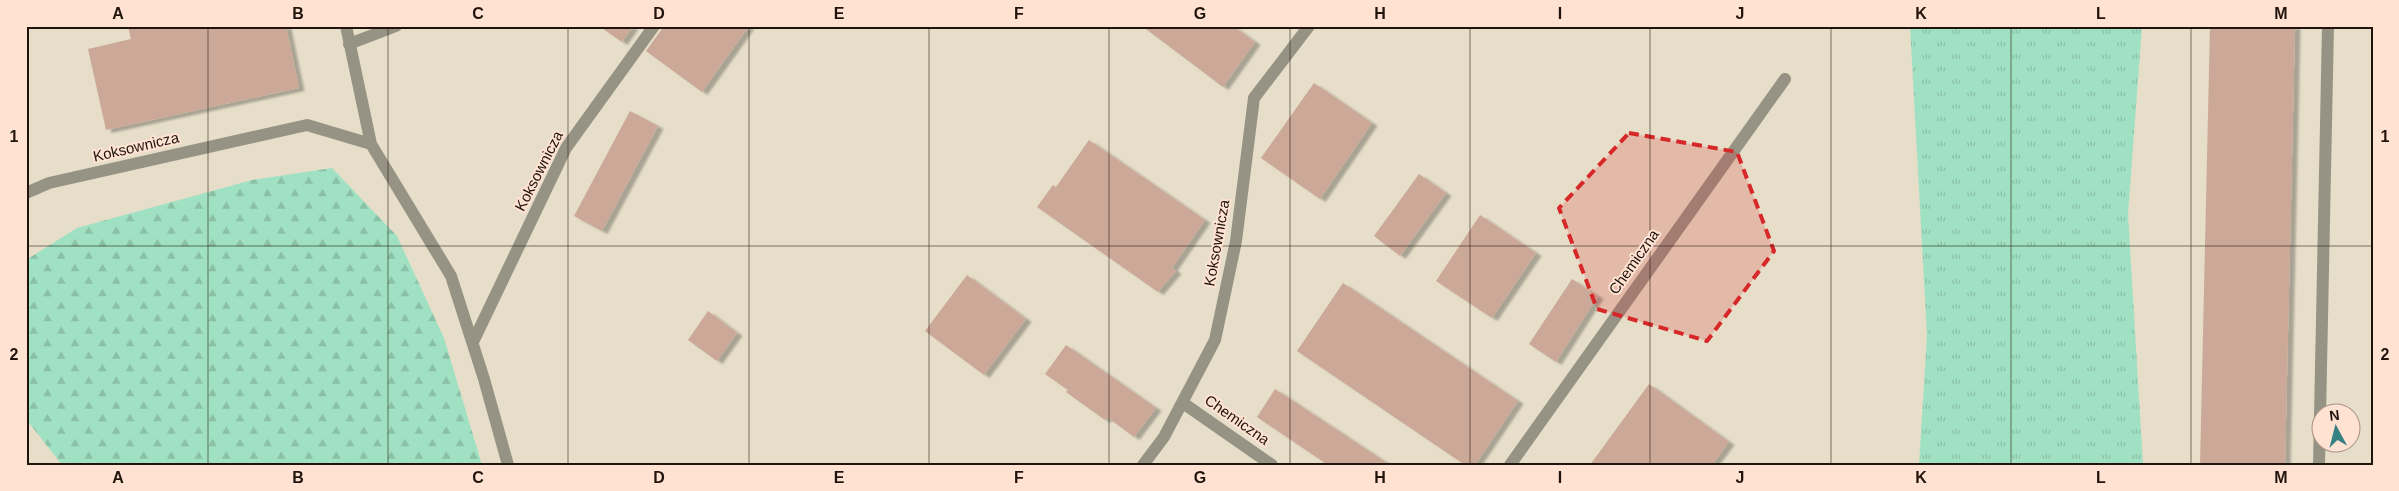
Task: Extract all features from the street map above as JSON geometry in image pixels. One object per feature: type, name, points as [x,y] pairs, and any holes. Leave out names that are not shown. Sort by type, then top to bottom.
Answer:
[{"type":"lane","points":[[346,26],[371,144],[451,276],[473,342],[508,465]]},
{"type":"lane","points":[[349,44],[396,26]]},
{"type":"lane","name":"Koksownicza","points":[[473,342],[566,148],[654,26]]},
{"type":"lane","name":"Koksownicza","points":[[1143,465],[1164,437],[1215,340],[1236,240],[1254,98],[1309,26]]},
{"type":"lane","points":[[2319,465],[2328,26]]},
{"type":"lane","name":"Chemiczna","points":[[1510,465],[1785,79]]},
{"type":"lane","name":"Koksownicza","points":[[26,193],[49,183],[307,126],[371,144]]},
{"type":"lane","name":"Chemiczna","points":[[1183,403],[1272,465]]},
{"type":"highlighted area","points":[[1629,133],[1737,152],[1774,251],[1707,341],[1597,309],[1559,208]]},
{"type":"shaded area","points":[[26,26],[2373,26],[2373,465],[26,465]]},
{"type":"green space","points":[[1910,26],[2142,26],[2128,214],[2143,465],[1919,465],[1927,335]]},
{"type":"green space","points":[[332,168],[397,236],[444,338],[482,465],[62,465],[26,419],[26,260],[77,228],[252,180]]},
{"type":"building","points":[[128,26],[286,26],[299,88],[106,130],[88,49],[131,39]]},
{"type":"building","points":[[599,26],[633,26],[622,42]]},
{"type":"building","points":[[664,26],[749,26],[702,92],[646,51]]},
{"type":"building","points":[[1142,26],[1233,26],[1255,42],[1223,87]]},
{"type":"building","points":[[2210,26],[2295,26],[2285,465],[2200,465]]},
{"type":"building","points":[[1314,83],[1372,123],[1320,199],[1261,158]]},
{"type":"building","points":[[630,111],[658,126],[602,231],[574,216]]},
{"type":"building","points":[[1089,140],[1205,220],[1172,268],[1176,271],[1158,292],[1037,207],[1053,185],[1056,187]]},
{"type":"building","points":[[1419,174],[1446,193],[1400,256],[1374,236]]},
{"type":"building","points":[[1480,215],[1536,253],[1492,318],[1436,281]]},
{"type":"building","points":[[967,275],[1026,319],[984,375],[925,331]]},
{"type":"building","points":[[1572,279],[1598,296],[1556,362],[1529,344]]},
{"type":"building","points":[[1343,283],[1518,401],[1475,465],[1465,465],[1297,351]]},
{"type":"building","points":[[708,311],[737,333],[717,361],[688,340]]},
{"type":"building","points":[[1066,345],[1156,408],[1134,437],[1107,417],[1105,420],[1066,392],[1068,390],[1045,374]]},
{"type":"building","points":[[1649,384],[1729,442],[1712,465],[1590,465]]},
{"type":"building","points":[[1275,389],[1390,465],[1328,465],[1257,417]]}]
